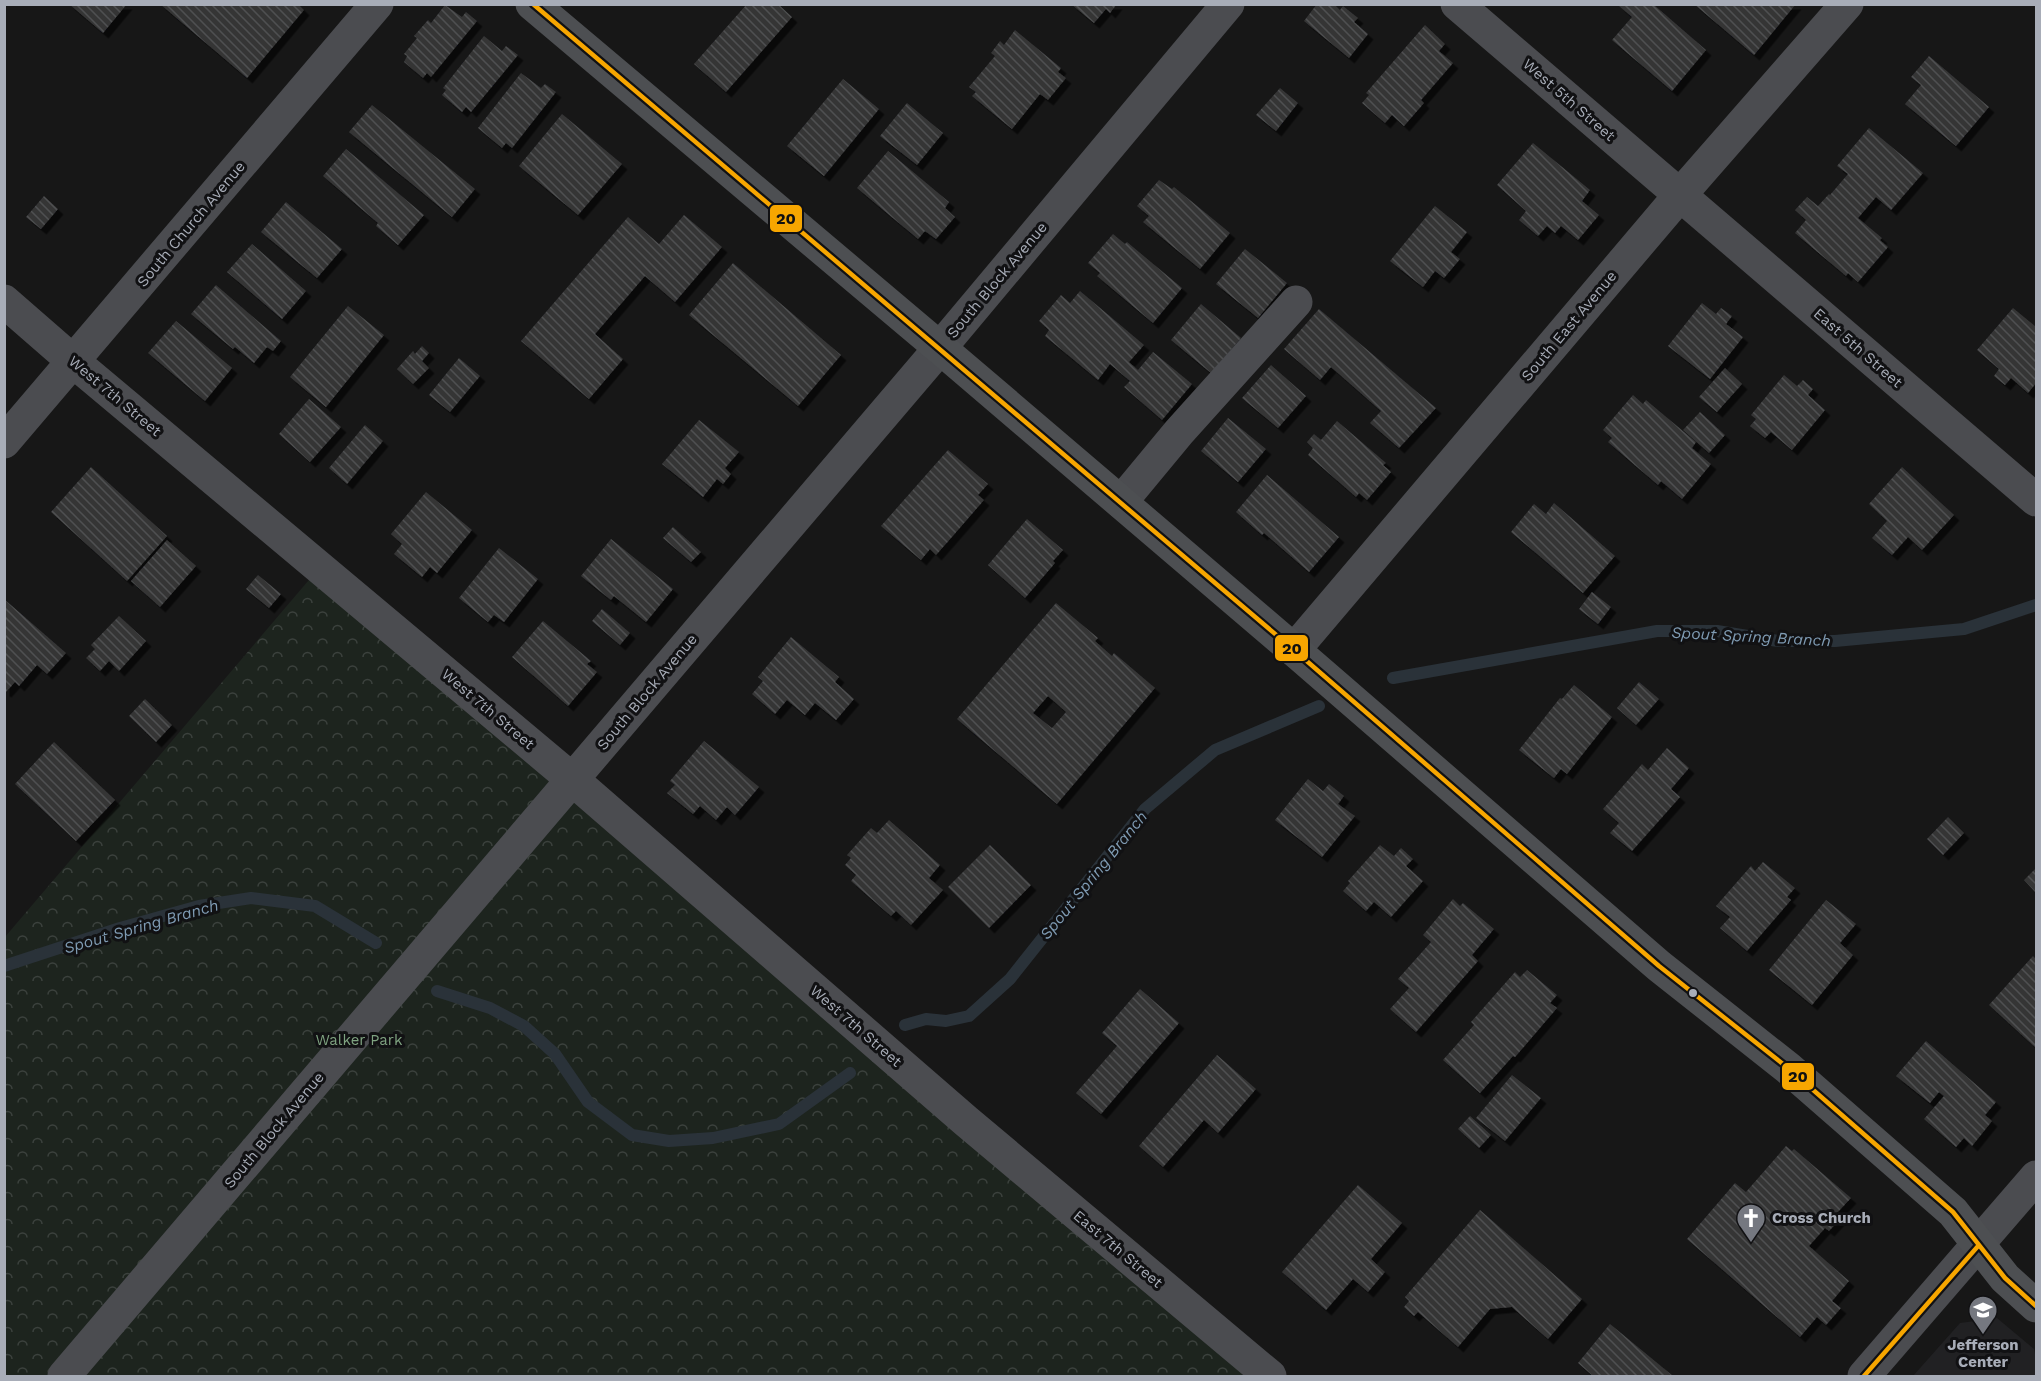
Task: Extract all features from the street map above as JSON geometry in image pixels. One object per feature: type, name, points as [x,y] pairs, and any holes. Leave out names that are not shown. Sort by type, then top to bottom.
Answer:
[{"type":"main road","points":[[531,4],[1121,502],[1659,966],[1788,1068],[1953,1212],[2005,1278],[2037,1306]]},
{"type":"street","name":"South Church Avenue","points":[[4,442],[377,4]]},
{"type":"street","name":"South Block Avenue","points":[[64,1377],[940,348],[1228,4]]},
{"type":"street","name":"West 5th Street","points":[[1457,4],[1680,195]]},
{"type":"street","name":"South East Avenue","points":[[1294,650],[1680,195],[1847,4]]},
{"type":"street","name":"East 5th Street","points":[[1680,195],[2037,500]]},
{"type":"street","name":"West 7th Street","points":[[4,301],[573,780],[966,1121]]},
{"type":"street","points":[[1121,502],[1179,432],[1296,302]]},
{"type":"street","name":"East 7th Street","points":[[966,1121],[1269,1377]]},
{"type":"street","points":[[1864,1377],[2037,1177]]},
{"type":"shaded area","name":"Jefferson Center","points":[[1997,1318],[2034,1349],[2036,1376],[1913,1376],[1960,1323]]},
{"type":"green space","name":"Walker Park","points":[[320,567],[1269,1376],[5,1376],[5,937]]},
{"type":"building","points":[[69,4],[127,4],[103,33]]},
{"type":"building","points":[[160,4],[298,4],[304,10],[247,78]]},
{"type":"building","points":[[747,4],[778,4],[792,17],[726,92],[694,64]]},
{"type":"building","points":[[1071,4],[1117,4],[1110,13],[1106,9],[1094,23]]},
{"type":"building","points":[[1317,4],[1334,4],[1340,10],[1343,6],[1358,18],[1354,22],[1368,34],[1349,58],[1304,21]]},
{"type":"building","points":[[1621,4],[1653,4],[1706,50],[1672,91],[1612,40],[1632,17],[1619,6]]},
{"type":"building","points":[[1694,4],[1796,4],[1754,55]]},
{"type":"building","points":[[445,5],[462,17],[466,12],[477,21],[431,77],[427,73],[423,78],[404,62],[407,56],[404,54],[417,38],[414,36],[428,20],[431,23]]},
{"type":"building","points":[[1425,25],[1445,44],[1439,51],[1453,63],[1421,100],[1424,103],[1404,126],[1392,115],[1385,123],[1362,103],[1369,95],[1366,93]]},
{"type":"building","points":[[1015,30],[1061,68],[1058,72],[1066,78],[1048,100],[1040,94],[1012,129],[972,96],[976,92],[969,87],[995,56],[991,53],[1000,41],[1004,45]]},
{"type":"building","points":[[484,36],[502,51],[506,46],[518,55],[471,112],[466,107],[462,112],[442,95],[446,90],[443,88]]},
{"type":"building","points":[[1929,56],[1989,107],[1956,146],[1905,104],[1921,85],[1911,77]]},
{"type":"building","points":[[521,73],[541,88],[545,84],[556,92],[512,148],[506,143],[502,148],[478,128]]},
{"type":"building","points":[[843,79],[879,109],[824,176],[787,146]]},
{"type":"building","points":[[1280,88],[1298,103],[1276,131],[1256,115]]},
{"type":"building","points":[[907,103],[943,133],[917,165],[880,136]]},
{"type":"building","points":[[372,105],[475,189],[452,217],[349,132]]},
{"type":"building","points":[[562,114],[622,164],[578,215],[519,166]]},
{"type":"building","points":[[1869,128],[1923,173],[1891,210],[1876,197],[1858,218],[1882,238],[1880,240],[1888,247],[1858,282],[1848,273],[1846,276],[1795,233],[1806,220],[1795,210],[1807,197],[1818,206],[1830,195],[1848,174],[1837,166]]},
{"type":"building","points":[[1533,143],[1590,190],[1582,201],[1599,215],[1578,240],[1561,226],[1555,233],[1547,226],[1538,236],[1519,220],[1526,211],[1497,185]]},
{"type":"building","points":[[346,149],[424,215],[398,245],[376,226],[378,223],[323,176]]},
{"type":"building","points":[[888,151],[949,202],[945,208],[955,217],[936,239],[925,231],[918,239],[857,188]]},
{"type":"building","points":[[1159,180],[1172,189],[1174,187],[1230,233],[1200,269],[1143,222],[1149,216],[1137,206]]},
{"type":"building","points":[[44,196],[58,209],[41,229],[26,217]]},
{"type":"building","points":[[286,202],[342,249],[317,278],[261,232]]},
{"type":"building","points":[[1435,206],[1467,232],[1451,252],[1460,259],[1444,278],[1435,271],[1423,287],[1390,261]]},
{"type":"building","points":[[684,215],[722,247],[675,302],[645,276],[595,334],[623,359],[589,399],[521,341],[628,217],[659,244]]},
{"type":"building","points":[[1113,234],[1125,244],[1127,242],[1182,288],[1153,323],[1097,276],[1100,273],[1088,263]]},
{"type":"building","points":[[252,244],[306,291],[282,319],[227,272]]},
{"type":"building","points":[[1245,249],[1287,283],[1258,318],[1216,284]]},
{"type":"building","points":[[733,263],[841,355],[798,406],[689,315]]},
{"type":"building","points":[[216,285],[281,341],[273,351],[267,347],[254,363],[235,347],[233,349],[191,314]]},
{"type":"building","points":[[1080,291],[1144,345],[1129,362],[1138,370],[1153,352],[1192,384],[1162,420],[1124,387],[1130,381],[1110,364],[1098,380],[1045,336],[1049,330],[1039,321],[1061,295],[1070,303]]},
{"type":"building","points":[[1702,303],[1716,314],[1721,308],[1732,316],[1726,324],[1743,337],[1710,379],[1668,346]]},
{"type":"building","points":[[1201,304],[1241,338],[1211,373],[1171,340]]},
{"type":"building","points":[[348,306],[384,335],[326,407],[290,377]]},
{"type":"building","points":[[2013,308],[2036,327],[2036,383],[2028,393],[2011,378],[2005,385],[1994,376],[1999,369],[1977,350]]},
{"type":"building","points":[[1319,309],[1436,408],[1399,448],[1370,423],[1381,411],[1331,367],[1320,380],[1284,349]]},
{"type":"building","points":[[176,321],[232,368],[205,401],[148,353]]},
{"type":"building","points":[[422,346],[429,353],[422,361],[429,368],[413,384],[397,369],[413,351],[415,354]]},
{"type":"building","points":[[459,358],[480,376],[450,412],[429,395]]},
{"type":"building","points":[[1271,365],[1306,396],[1278,428],[1242,398]]},
{"type":"building","points":[[1725,368],[1742,384],[1717,412],[1699,397]]},
{"type":"building","points":[[1784,375],[1797,386],[1803,380],[1813,389],[1808,395],[1825,410],[1792,450],[1771,432],[1765,438],[1750,426],[1756,419],[1751,415]]},
{"type":"building","points":[[1633,395],[1643,404],[1646,400],[1696,442],[1692,448],[1711,464],[1682,499],[1661,481],[1658,485],[1608,442],[1612,438],[1603,430]]},
{"type":"building","points":[[309,399],[341,427],[310,462],[279,434]]},
{"type":"building","points":[[1700,412],[1725,435],[1709,453],[1683,430]]},
{"type":"building","points":[[1228,418],[1266,449],[1238,482],[1201,451]]},
{"type":"building","points":[[699,420],[739,452],[725,468],[731,474],[723,484],[717,479],[703,497],[662,464]]},
{"type":"building","points":[[1337,421],[1386,463],[1383,465],[1391,472],[1367,500],[1359,493],[1356,497],[1308,455],[1313,448],[1307,442],[1314,434],[1321,440]]},
{"type":"building","points":[[365,425],[383,441],[347,484],[329,468]]},
{"type":"building","points":[[948,450],[988,484],[978,495],[984,500],[951,538],[936,555],[930,549],[921,560],[881,526]]},
{"type":"building","points":[[91,467],[167,536],[127,581],[51,512]]},
{"type":"building","points":[[1902,467],[1954,515],[1922,550],[1908,537],[1892,555],[1872,538],[1887,521],[1869,504]]},
{"type":"building","points":[[1267,475],[1339,537],[1309,572],[1236,512]]},
{"type":"building","points":[[426,492],[472,530],[437,573],[430,567],[422,577],[394,554],[402,544],[391,534]]},
{"type":"building","points":[[1554,503],[1615,556],[1583,593],[1511,532],[1534,504],[1546,514]]},
{"type":"building","points":[[1027,519],[1063,550],[1025,598],[988,565]]},
{"type":"building","points":[[673,527],[701,552],[691,562],[663,538]]},
{"type":"building","points":[[611,539],[673,589],[646,622],[614,596],[611,600],[581,576]]},
{"type":"building","points":[[167,540],[196,566],[160,607],[131,581]]},
{"type":"building","points":[[499,548],[538,579],[504,622],[494,615],[488,622],[459,598]]},
{"type":"building","points":[[258,575],[281,594],[269,608],[246,589]]},
{"type":"building","points":[[1592,592],[1611,607],[1598,624],[1579,609]]},
{"type":"building","points":[[4,599],[66,653],[47,674],[37,665],[19,686],[15,682],[6,692],[4,691]]},
{"type":"building","points":[[1056,603],[1098,638],[1095,641],[1112,656],[1114,653],[1155,688],[1057,804],[957,719]],"holes":[[[1048,696],[1066,712],[1052,728],[1033,713]]]},
{"type":"building","points":[[602,609],[630,633],[620,645],[592,621]]},
{"type":"building","points":[[119,616],[146,641],[119,671],[109,661],[100,671],[86,658],[95,649],[91,645]]},
{"type":"building","points":[[543,621],[591,661],[587,664],[597,672],[568,706],[512,657]]},
{"type":"building","points":[[791,637],[839,677],[835,682],[854,699],[836,720],[815,703],[805,715],[787,700],[775,714],[752,694],[763,681],[758,677]]},
{"type":"building","points":[[1639,682],[1659,699],[1636,725],[1617,708]]},
{"type":"building","points":[[1574,685],[1612,717],[1567,774],[1561,769],[1554,778],[1519,750],[1560,698],[1562,699]]},
{"type":"building","points":[[145,699],[172,725],[156,742],[129,716]]},
{"type":"building","points":[[704,741],[759,787],[735,815],[727,807],[716,820],[700,806],[693,814],[667,793],[675,785],[670,781]]},
{"type":"building","points":[[54,742],[115,800],[76,841],[15,784]]},
{"type":"building","points":[[1667,748],[1689,768],[1671,789],[1680,797],[1632,851],[1610,833],[1619,823],[1603,809],[1642,764],[1648,770]]},
{"type":"building","points":[[1308,779],[1323,791],[1329,784],[1344,796],[1338,804],[1355,816],[1322,857],[1275,820]]},
{"type":"building","points":[[1948,817],[1964,833],[1943,855],[1927,839]]},
{"type":"building","points":[[889,820],[940,865],[929,878],[943,890],[911,925],[896,911],[891,916],[851,881],[856,875],[845,865],[851,858],[847,855],[871,828],[877,833]]},
{"type":"building","points":[[990,845],[1031,885],[989,928],[948,887]]},
{"type":"building","points":[[1380,845],[1394,856],[1401,848],[1413,859],[1406,866],[1423,881],[1391,917],[1374,902],[1366,911],[1343,891],[1350,883],[1348,881]]},
{"type":"building","points":[[1763,862],[1795,888],[1787,897],[1791,900],[1747,951],[1720,928],[1730,917],[1716,906],[1751,866],[1755,871]]},
{"type":"building","points":[[2036,868],[2036,893],[2024,880]]},
{"type":"building","points":[[1453,899],[1460,906],[1463,903],[1494,929],[1472,955],[1478,961],[1416,1032],[1390,1009],[1409,988],[1398,979],[1431,942],[1423,935]]},
{"type":"building","points":[[1826,900],[1856,924],[1840,943],[1853,955],[1812,1005],[1769,970]]},
{"type":"building","points":[[2033,956],[2036,959],[2036,1048],[1989,1005]]},
{"type":"building","points":[[1527,970],[1557,995],[1550,1003],[1557,1008],[1480,1093],[1443,1060],[1474,1025],[1471,1022],[1515,972],[1520,977]]},
{"type":"building","points":[[1140,989],[1179,1023],[1101,1114],[1076,1093],[1117,1046],[1102,1033]]},
{"type":"building","points":[[1926,1041],[1996,1102],[1985,1115],[1992,1121],[1972,1146],[1964,1138],[1956,1147],[1924,1119],[1944,1096],[1939,1092],[1930,1103],[1896,1076]]},
{"type":"building","points":[[1217,1055],[1256,1089],[1218,1133],[1204,1120],[1163,1167],[1139,1146]]},
{"type":"building","points":[[1512,1075],[1541,1098],[1505,1141],[1476,1118]]},
{"type":"building","points":[[1470,1116],[1491,1135],[1479,1148],[1458,1129]]},
{"type":"building","name":"Cross Church","points":[[1786,1146],[1792,1151],[1794,1149],[1851,1198],[1835,1215],[1840,1219],[1829,1231],[1825,1228],[1809,1246],[1849,1281],[1832,1301],[1841,1308],[1826,1325],[1817,1317],[1800,1337],[1687,1239],[1735,1183],[1746,1192]]},
{"type":"building","points":[[1358,1185],[1402,1223],[1371,1259],[1385,1272],[1368,1292],[1353,1279],[1326,1310],[1282,1272]]},
{"type":"building","points":[[1480,1210],[1582,1299],[1548,1339],[1512,1307],[1490,1309],[1458,1347],[1418,1312],[1414,1316],[1404,1307],[1409,1301],[1405,1297]]},
{"type":"building","points":[[1610,1324],[1673,1376],[1593,1376],[1578,1363]]},
{"type":"waterway","name":"Spout Spring Branch","points":[[1393,678],[1657,631],[1717,631],[1778,641],[1835,641],[1964,629],[2036,605]]},
{"type":"waterway","name":"Spout Spring Branch","points":[[905,1025],[926,1019],[946,1021],[969,1016],[1010,979],[1145,809],[1215,750],[1319,706]]},
{"type":"waterway","name":"Spout Spring Branch","points":[[4,966],[120,928],[199,906],[251,898],[315,906],[376,943]]},
{"type":"waterway","name":"Spout Spring Branch","points":[[437,991],[490,1008],[524,1026],[555,1054],[588,1102],[632,1135],[669,1141],[713,1138],[779,1124],[850,1073]]},
{"type":"transit line","name":"20","points":[[533,4],[1294,650],[1659,966],[1788,1068],[1953,1212],[2005,1278],[2036,1306]]},
{"type":"transit line","name":"20","points":[[1864,1376],[1979,1245]]},
{"type":"place","name":"Cross Church","points":[[1751,1244]]},
{"type":"place","name":"Jefferson Center","points":[[1983,1336]]}]
